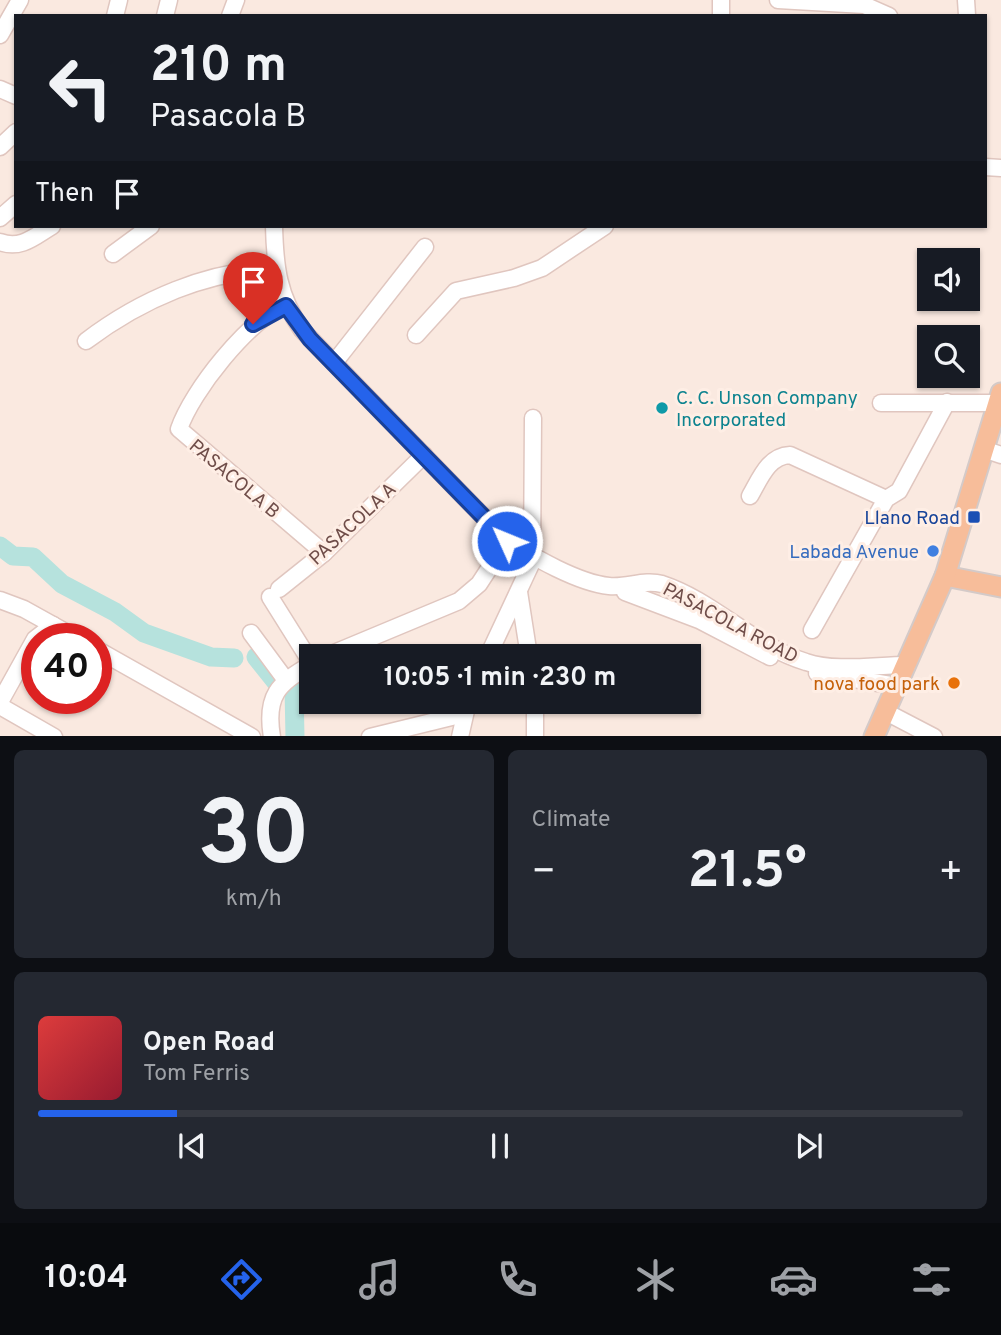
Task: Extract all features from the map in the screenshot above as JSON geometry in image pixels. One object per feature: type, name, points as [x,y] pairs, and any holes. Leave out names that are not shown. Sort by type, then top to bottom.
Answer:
[{"type":"main road","points":[[874,736],[946,576],[993,453],[1000,398]]},
{"type":"main road","points":[[946,576],[1001,587]]},
{"type":"street","points":[[0,35],[5,19],[20,0]]},
{"type":"street","points":[[778,0],[864,5],[884,14]]},
{"type":"street","points":[[0,146],[14,134]]},
{"type":"street","points":[[0,218],[14,206]]},
{"type":"street","points":[[0,242],[15,246],[22,244],[49,228]]},
{"type":"street","points":[[113,254],[148,228]]},
{"type":"street","name":"PASACOLA ROAD","points":[[274,228],[273,269],[286,306],[302,330],[507,541],[533,556],[610,586],[659,583],[678,591],[769,647],[808,663],[823,666],[907,665]]},
{"type":"street","points":[[416,335],[456,290],[514,278],[542,268],[603,228]]},
{"type":"street","points":[[334,363],[425,247]]},
{"type":"street","points":[[86,341],[103,328],[178,288],[218,276],[273,269]]},
{"type":"street","name":"PASACOLA B","points":[[286,306],[264,315],[244,333],[223,359],[179,429],[324,553]]},
{"type":"street","points":[[881,403],[1000,398]]},
{"type":"street","points":[[811,630],[886,499],[899,491],[947,402]]},
{"type":"street","points":[[494,644],[533,556],[533,418]]},
{"type":"street","points":[[750,496],[769,464],[782,455],[790,454],[886,499]]},
{"type":"street","name":"PASACOLA A","points":[[301,644],[274,593],[324,553],[424,455]]},
{"type":"street","points":[[356,644],[459,601],[480,584],[507,541]]},
{"type":"street","points":[[519,592],[527,644]]},
{"type":"street","points":[[625,592],[699,620],[743,645],[799,670],[897,686]]},
{"type":"street","points":[[0,600],[49,623]]},
{"type":"street","points":[[251,633],[285,679]]},
{"type":"street","points":[[112,658],[250,736]]},
{"type":"street","points":[[21,665],[0,704],[52,736]]},
{"type":"street","points":[[272,736],[272,702],[285,679],[299,671]]},
{"type":"street","points":[[886,712],[932,736]]},
{"type":"street","points":[[373,736],[446,714]]},
{"type":"street","points":[[460,736],[465,714]]},
{"type":"street","points":[[535,714],[535,736]]},
{"type":"waterway","points":[[0,546],[13,556],[33,557],[62,584],[115,612],[144,633],[211,657],[234,658]]},
{"type":"waterway","points":[[256,657],[276,682]]},
{"type":"waterway","points":[[286,682],[294,688],[295,736]]},
{"type":"place","name":"C. C. Unson Company Incorporated","points":[[662,408]]},
{"type":"place","name":"Llano Road","points":[[974,517]]},
{"type":"place","name":"Labada Avenue","points":[[933,551]]},
{"type":"place","name":"nova food park","points":[[954,683]]},
{"type":"route","points":[[253,324],[264,315],[286,306],[310,339],[507,541]]}]
